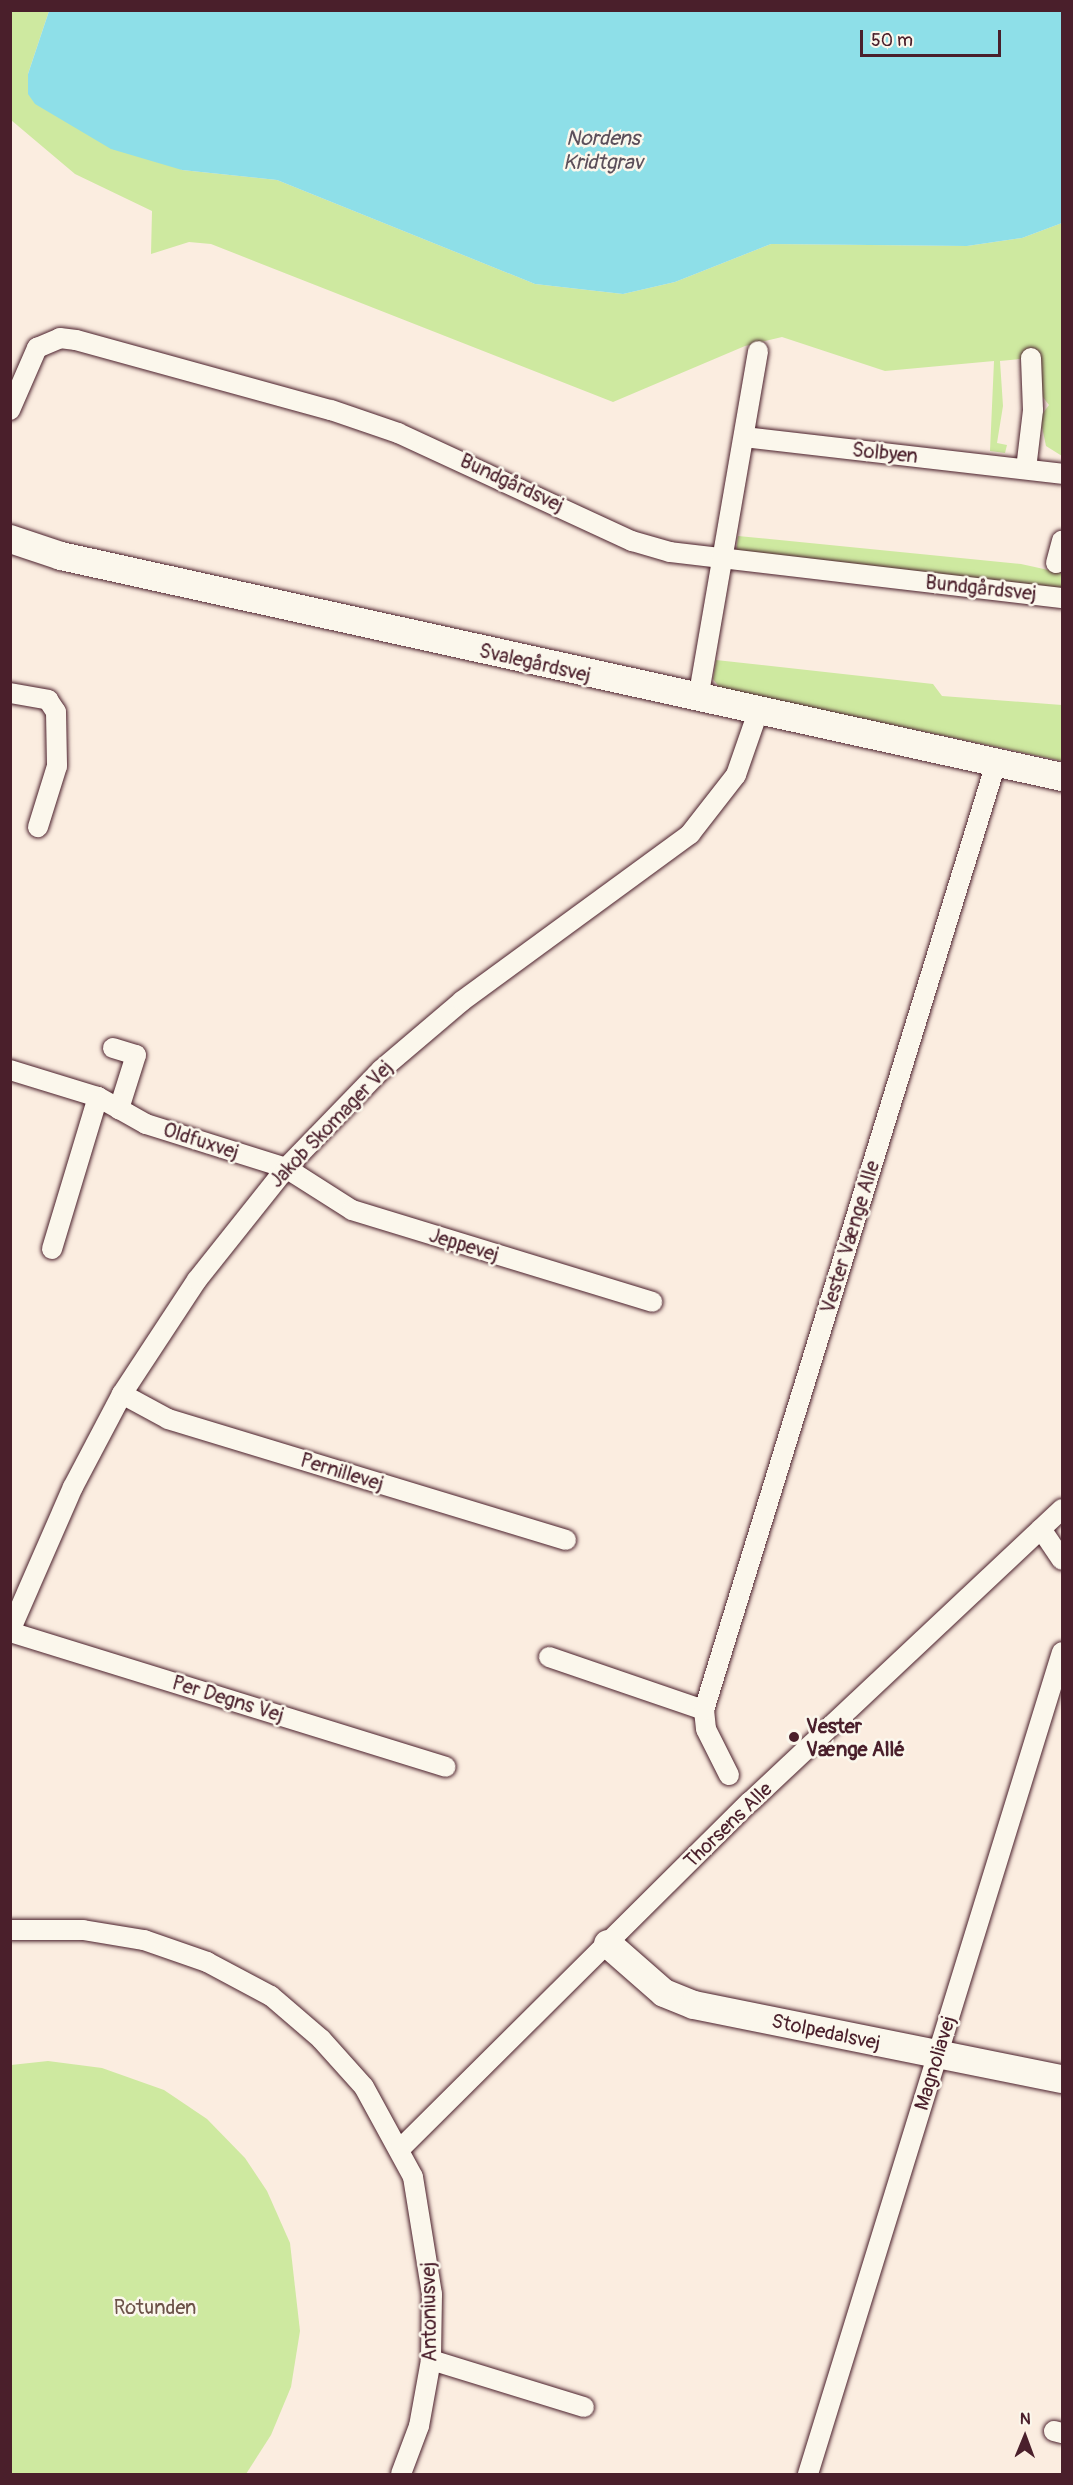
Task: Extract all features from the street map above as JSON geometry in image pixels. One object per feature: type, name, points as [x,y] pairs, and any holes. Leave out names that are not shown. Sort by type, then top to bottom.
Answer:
[{"type":"street","name":"Bundgårdsvej","points":[[10,410],[37,348],[60,338],[76,340],[331,410],[469,461],[632,541],[723,560],[1062,598]]},
{"type":"street","points":[[698,699],[758,351]]},
{"type":"street","points":[[1026,469],[1033,410],[1030,358]]},
{"type":"street","name":"Solbyen","points":[[744,437],[1062,474]]},
{"type":"street","name":"Svalegårdsvej","points":[[10,539],[61,556],[698,699],[1062,777]]},
{"type":"street","points":[[1056,563],[1062,541]]},
{"type":"street","points":[[10,693],[48,700],[56,712],[57,766],[38,827]]},
{"type":"street","name":"Jakob Skomager Vej","points":[[10,1631],[16,1605],[73,1487],[122,1394],[197,1280],[286,1168],[381,1070],[462,1001],[690,834],[736,775],[758,712]]},
{"type":"street","name":"Vester Vænge Alle","points":[[704,1710],[996,763]]},
{"type":"street","points":[[113,1048],[135,1055],[119,1108]]},
{"type":"street","name":"Oldfuxvej","points":[[10,1071],[98,1097],[146,1124],[286,1168]]},
{"type":"street","points":[[52,1249],[98,1097]]},
{"type":"street","name":"Jeppevej","points":[[286,1168],[352,1210],[652,1302]]},
{"type":"street","name":"Pernillevej","points":[[122,1394],[168,1419],[567,1540]]},
{"type":"street","name":"Thorsens Alle","points":[[400,2149],[608,1944],[1062,1509]]},
{"type":"street","points":[[1041,1529],[1062,1560]]},
{"type":"street","name":"Per Degns Vej","points":[[10,1631],[446,1767]]},
{"type":"street","name":"Magnoliavej","points":[[808,2475],[1062,1652]]},
{"type":"street","points":[[549,1657],[704,1710],[706,1729],[729,1775]]},
{"type":"street","name":"Antoniusvej","points":[[10,1930],[83,1930],[144,1940],[207,1962],[271,1996],[321,2039],[364,2087],[400,2149],[426,2234],[431,2361],[419,2426],[401,2475]]},
{"type":"street","name":"Stolpedalsvej","points":[[608,1944],[664,1993],[694,2005],[1062,2079]]},
{"type":"street","points":[[431,2361],[584,2407]]},
{"type":"green space","points":[[10,11],[49,11],[28,74],[182,170],[277,180],[535,284],[623,294],[675,282],[771,244],[967,246],[1022,238],[1062,223],[1062,456],[1046,446],[1040,417],[1049,405],[1042,396],[1039,357],[1000,361],[1003,406],[997,443],[1007,445],[1005,453],[990,451],[994,361],[885,371],[782,337],[745,346],[613,402],[211,244],[189,242],[151,254],[152,211],[75,174],[11,120]]},
{"type":"green space","points":[[738,536],[1021,564],[1062,573],[1062,589],[736,553]]},
{"type":"green space","points":[[716,660],[933,684],[942,696],[1062,705],[1062,761],[720,688],[713,679]]},
{"type":"green space","name":"Rotunden","points":[[48,2061],[102,2068],[164,2090],[207,2119],[245,2158],[267,2191],[290,2243],[300,2331],[291,2387],[271,2435],[246,2474],[11,2474],[11,2065]]},
{"type":"water","name":"Nordens Kridtgrav","points":[[49,11],[1062,11],[1062,223],[1022,238],[967,246],[771,244],[675,282],[623,294],[535,284],[277,180],[182,170],[111,149],[35,104],[28,94],[28,74]]},
{"type":"place","name":"Vester Vænge Allé","points":[[794,1737]]}]
